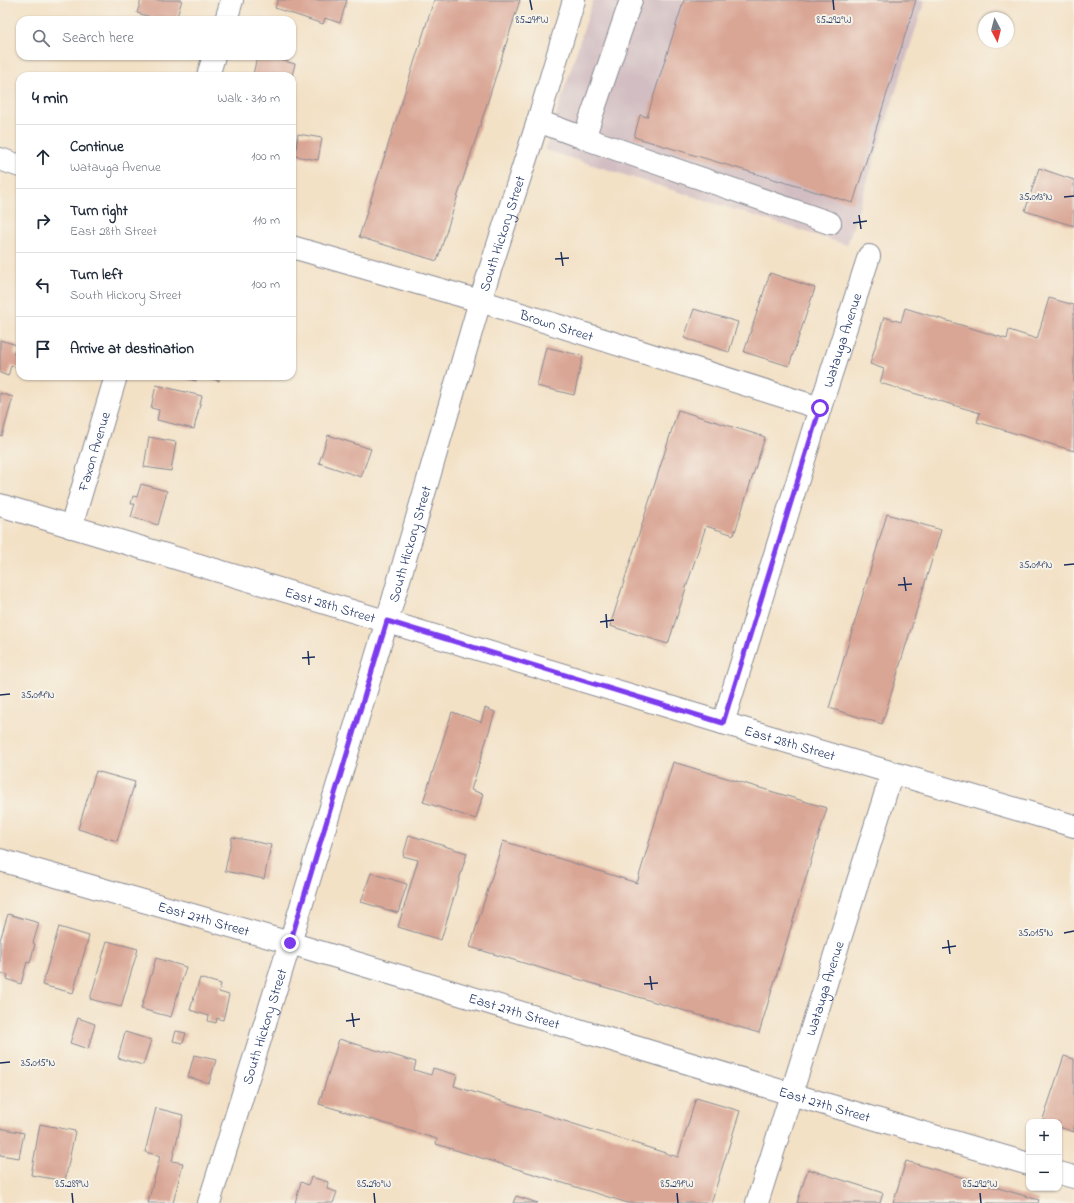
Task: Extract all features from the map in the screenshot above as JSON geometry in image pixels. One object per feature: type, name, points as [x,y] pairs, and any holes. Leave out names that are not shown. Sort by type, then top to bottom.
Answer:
[{"type":"street","points":[[227,16],[232,0]]},
{"type":"street","name":"South Hickory Street","points":[[209,1203],[290,943],[387,621],[480,301],[538,121],[574,0]]},
{"type":"street","points":[[584,138],[632,0]]},
{"type":"street","points":[[209,72],[213,60]]},
{"type":"street","points":[[538,121],[830,223]]},
{"type":"street","points":[[0,159],[16,165]]},
{"type":"street","name":"Brown Street","points":[[296,248],[480,301],[820,408]]},
{"type":"street","name":"Watauga Avenue","points":[[723,723],[820,408],[869,256]]},
{"type":"street","name":"Faxon Avenue","points":[[71,527],[115,380]]},
{"type":"street","name":"East 28th Street","points":[[0,506],[723,723],[1074,826]]},
{"type":"street","name":"Watauga Avenue","points":[[757,1203],[892,773]]},
{"type":"street","name":"East 27th Street","points":[[0,860],[290,943],[1026,1163]]},
{"type":"street","points":[[1062,1174],[1074,1177]]},
{"type":"shaded area","points":[[593,0],[925,0],[847,245],[545,150]]},
{"type":"building","points":[[141,0],[182,0],[177,16],[147,16],[137,13]]},
{"type":"building","points":[[278,0],[347,0],[340,23],[325,18],[323,24],[275,8]]},
{"type":"building","points":[[434,0],[520,0],[437,261],[359,237]]},
{"type":"building","points":[[684,0],[916,0],[853,203],[634,137],[640,115],[647,117]]},
{"type":"building","points":[[256,60],[281,60],[295,64],[293,72],[254,72]]},
{"type":"building","points":[[298,134],[322,138],[318,160],[296,156]]},
{"type":"building","points":[[1039,168],[1074,180],[1074,226],[1025,211]]},
{"type":"building","points":[[770,273],[815,288],[789,366],[744,352]]},
{"type":"building","points":[[1049,298],[1074,305],[1074,451],[977,422],[980,413],[880,383],[884,369],[870,364],[884,317],[901,322],[905,308],[1007,339],[1009,330],[1037,339]]},
{"type":"building","points":[[694,309],[738,322],[729,352],[684,338]]},
{"type":"building","points":[[0,340],[16,345],[14,354],[16,355],[16,367],[11,366],[8,376],[0,373]]},
{"type":"building","points":[[546,347],[583,356],[574,395],[537,386]]},
{"type":"building","points":[[156,385],[202,396],[194,429],[157,420],[159,410],[151,408]]},
{"type":"building","points":[[0,393],[13,397],[2,436],[0,435]]},
{"type":"building","points":[[678,410],[765,437],[734,535],[706,526],[668,644],[610,626]]},
{"type":"building","points":[[328,435],[371,449],[361,477],[319,463]]},
{"type":"building","points":[[149,437],[176,442],[171,471],[144,467]]},
{"type":"building","points":[[141,484],[167,491],[158,525],[131,517],[135,504],[131,504],[133,496],[137,497]]},
{"type":"building","points":[[887,514],[941,530],[882,724],[829,708]]},
{"type":"building","points":[[485,708],[495,712],[471,790],[483,794],[476,819],[423,802],[452,712],[481,722]]},
{"type":"building","points":[[673,762],[827,808],[759,1033],[470,947],[503,841],[637,883]]},
{"type":"building","points":[[96,771],[135,782],[117,841],[78,829]]},
{"type":"building","points":[[409,835],[467,853],[441,940],[398,927],[418,860],[403,856]]},
{"type":"building","points":[[232,837],[271,845],[264,879],[225,871]]},
{"type":"building","points":[[371,873],[407,884],[398,913],[361,902]]},
{"type":"building","points":[[8,914],[39,923],[33,943],[35,944],[30,963],[27,962],[21,984],[7,979],[8,975],[0,973],[0,940]]},
{"type":"building","points":[[59,927],[89,936],[73,993],[42,985]]},
{"type":"building","points":[[107,941],[138,949],[121,1007],[90,999]]},
{"type":"building","points":[[156,958],[186,967],[171,1017],[141,1009]]},
{"type":"building","points":[[200,978],[221,984],[219,992],[229,995],[223,1020],[217,1018],[216,1023],[208,1021],[209,1016],[190,1010]]},
{"type":"building","points":[[78,1018],[95,1024],[88,1049],[70,1043]]},
{"type":"building","points":[[176,1031],[186,1033],[183,1043],[173,1041]]},
{"type":"building","points":[[125,1032],[151,1040],[143,1065],[118,1058]]},
{"type":"building","points":[[339,1039],[416,1062],[414,1070],[431,1075],[433,1068],[457,1075],[454,1086],[678,1157],[696,1098],[740,1111],[711,1203],[628,1203],[436,1144],[437,1139],[319,1104]]},
{"type":"building","points":[[194,1055],[216,1060],[209,1083],[188,1077]]},
{"type":"building","points":[[1064,1056],[1074,1059],[1074,1132],[1062,1128],[1062,1119],[1043,1119]]},
{"type":"building","points":[[156,1108],[183,1115],[172,1161],[183,1163],[173,1203],[148,1203],[160,1156],[145,1152]]},
{"type":"building","points":[[40,1124],[75,1131],[65,1181],[31,1175]]},
{"type":"building","points":[[0,1128],[24,1133],[19,1158],[0,1155]]},
{"type":"building","points":[[906,1161],[1039,1200],[1038,1203],[893,1203]]},
{"type":"building","points":[[808,1169],[883,1193],[880,1203],[797,1203]]},
{"type":"building","points":[[311,1177],[328,1182],[327,1189],[337,1192],[333,1203],[295,1203],[301,1182],[308,1185]]},
{"type":"building","points":[[516,1196],[538,1203],[513,1203]]},
{"type":"route","points":[[290,943],[387,621],[723,723],[820,408]]}]
